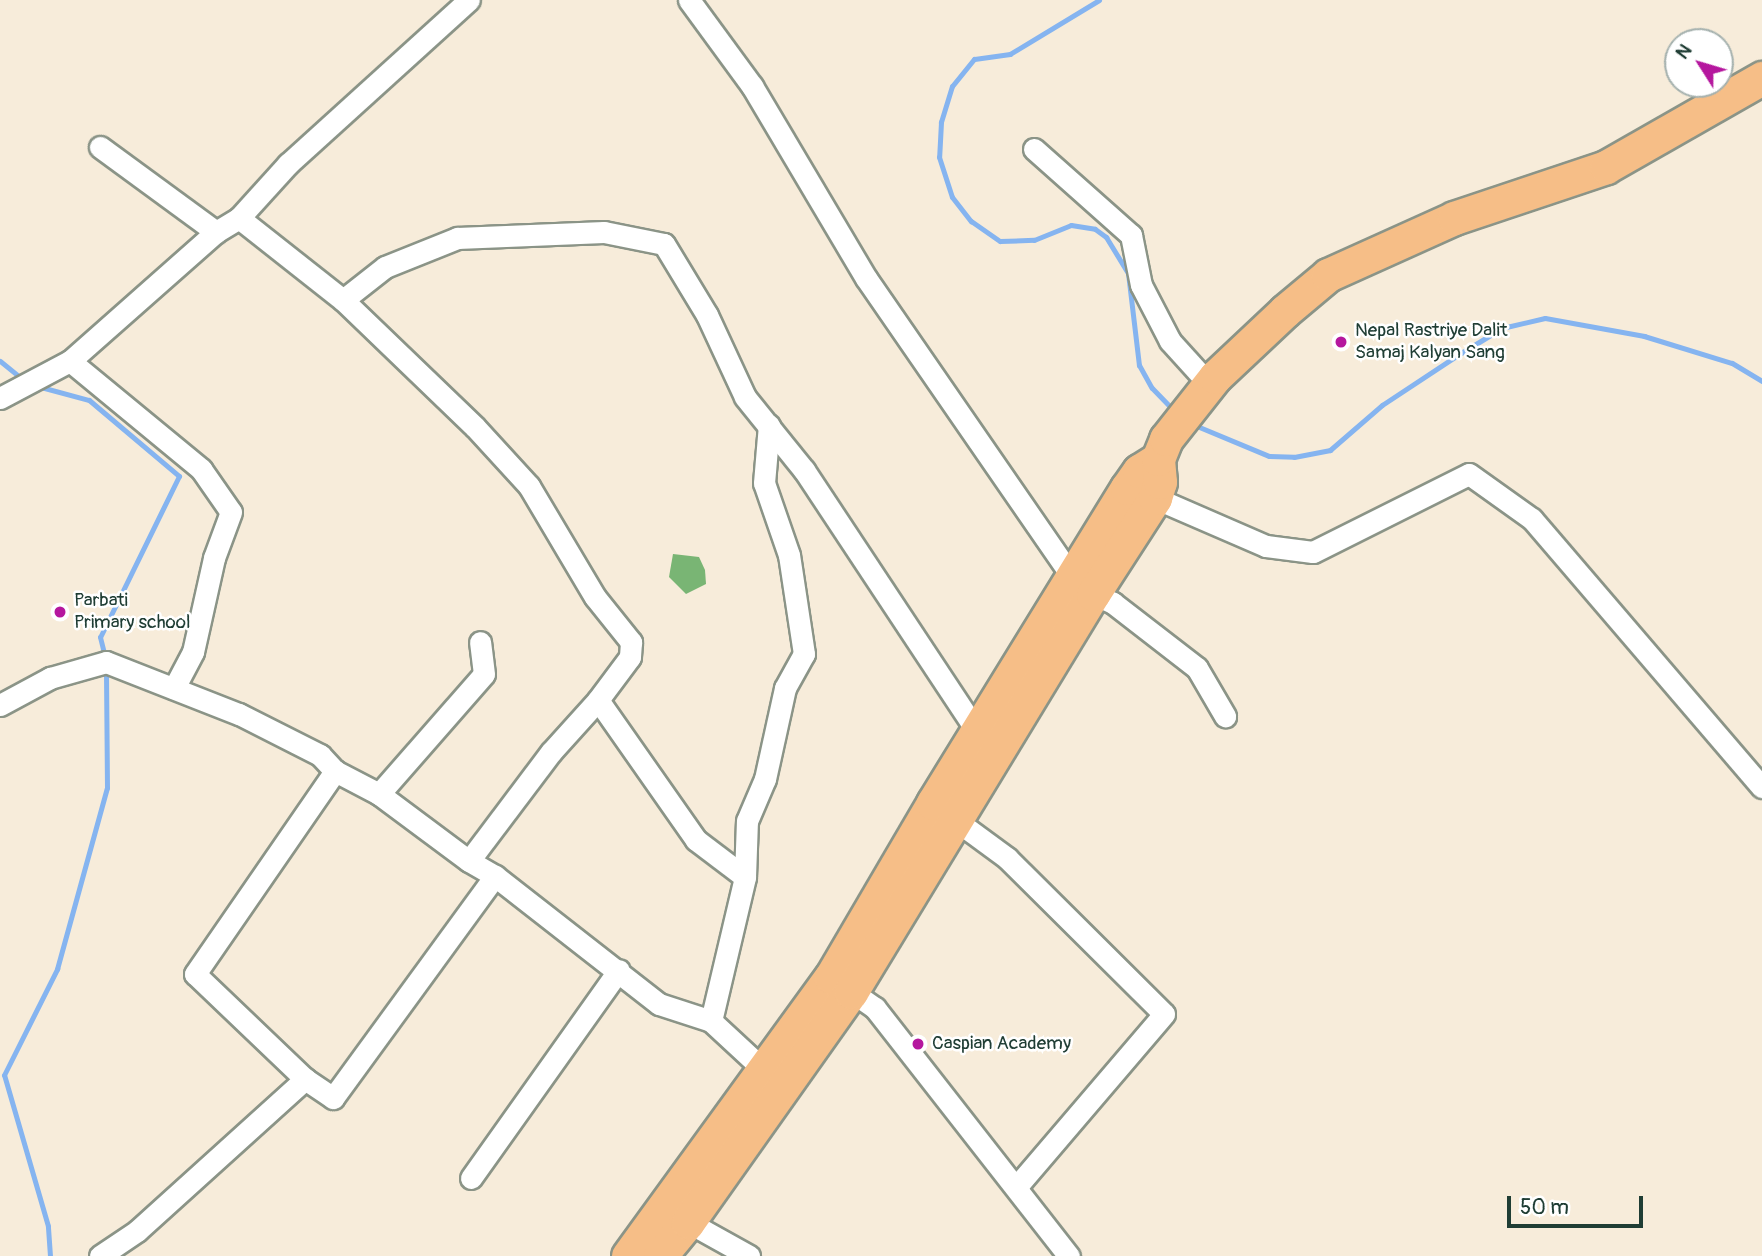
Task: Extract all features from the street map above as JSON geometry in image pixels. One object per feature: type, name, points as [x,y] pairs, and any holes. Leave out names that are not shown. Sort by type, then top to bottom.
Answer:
[{"type":"main road","points":[[628,1256],[765,1071],[841,984],[933,803],[978,733],[1083,586],[1155,498],[1160,482],[1158,459],[1166,439],[1209,384],[1285,311],[1328,275],[1454,218],[1606,167],[1762,78]]},
{"type":"main road","points":[[660,1256],[688,1222],[841,984],[954,819],[1083,586],[1139,471],[1158,459]]},
{"type":"street","points":[[689,0],[752,86],[866,278],[1083,586],[1112,603],[1197,668],[1225,716]]},
{"type":"street","points":[[0,398],[70,361],[216,232],[239,218],[288,164],[468,1]]},
{"type":"street","points":[[100,147],[216,232]]},
{"type":"street","points":[[1034,149],[1131,235],[1141,285],[1170,341],[1209,384]]},
{"type":"street","points":[[239,218],[343,300],[475,427],[529,486],[595,597],[631,642],[631,657],[598,700],[551,752],[469,861]]},
{"type":"street","points":[[343,300],[385,267],[457,238],[604,232],[664,244],[707,315],[745,397],[804,470],[978,733]]},
{"type":"street","points":[[70,361],[201,469],[231,512],[214,558],[193,652],[174,688]]},
{"type":"street","points":[[711,1021],[745,877],[747,821],[765,779],[785,688],[804,654],[789,555],[764,483],[769,425]]},
{"type":"street","points":[[1155,498],[1266,546],[1313,552],[1469,474],[1532,519],[1762,787]]},
{"type":"street","points":[[379,794],[484,674],[480,642]]},
{"type":"street","points":[[0,705],[50,678],[106,662],[239,714],[320,755],[335,771],[379,794],[469,861],[495,876],[619,970],[659,1004],[711,1021],[765,1071]]},
{"type":"street","points":[[598,700],[696,840],[745,877]]},
{"type":"street","points":[[335,771],[195,974],[305,1079],[333,1098],[495,876]]},
{"type":"street","points":[[954,819],[1007,858],[1164,1014],[1016,1187]]},
{"type":"street","points":[[471,1178],[619,970]]},
{"type":"street","points":[[841,984],[874,1008],[1069,1256]]},
{"type":"street","points":[[100,1256],[137,1231],[305,1079]]},
{"type":"street","points":[[688,1222],[749,1256]]},
{"type":"green space","points":[[673,554],[699,557],[705,570],[706,584],[686,594],[669,577]]},
{"type":"waterway","points":[[1099,0],[1010,54],[974,59],[952,86],[941,122],[939,157],[952,197],[971,221],[1000,241],[1034,240],[1071,225],[1095,229],[1106,237],[1128,273],[1139,365],[1152,388],[1173,410]]},
{"type":"waterway","points":[[1192,424],[1269,456],[1294,457],[1330,450],[1382,405],[1461,353],[1502,328],[1545,318],[1644,336],[1732,363],[1762,381]]},
{"type":"waterway","points":[[0,361],[22,379]]},
{"type":"waterway","points":[[37,386],[89,400],[179,476],[100,637],[105,657]]},
{"type":"waterway","points":[[50,1256],[48,1226],[4,1075],[57,969],[107,788],[106,667]]},
{"type":"place","name":"Nepal Rastriye Dalit Samaj Kalyan Sang","points":[[1341,342]]},
{"type":"place","name":"Parbati Primary school","points":[[60,612]]},
{"type":"place","name":"Caspian Academy","points":[[918,1044]]}]
